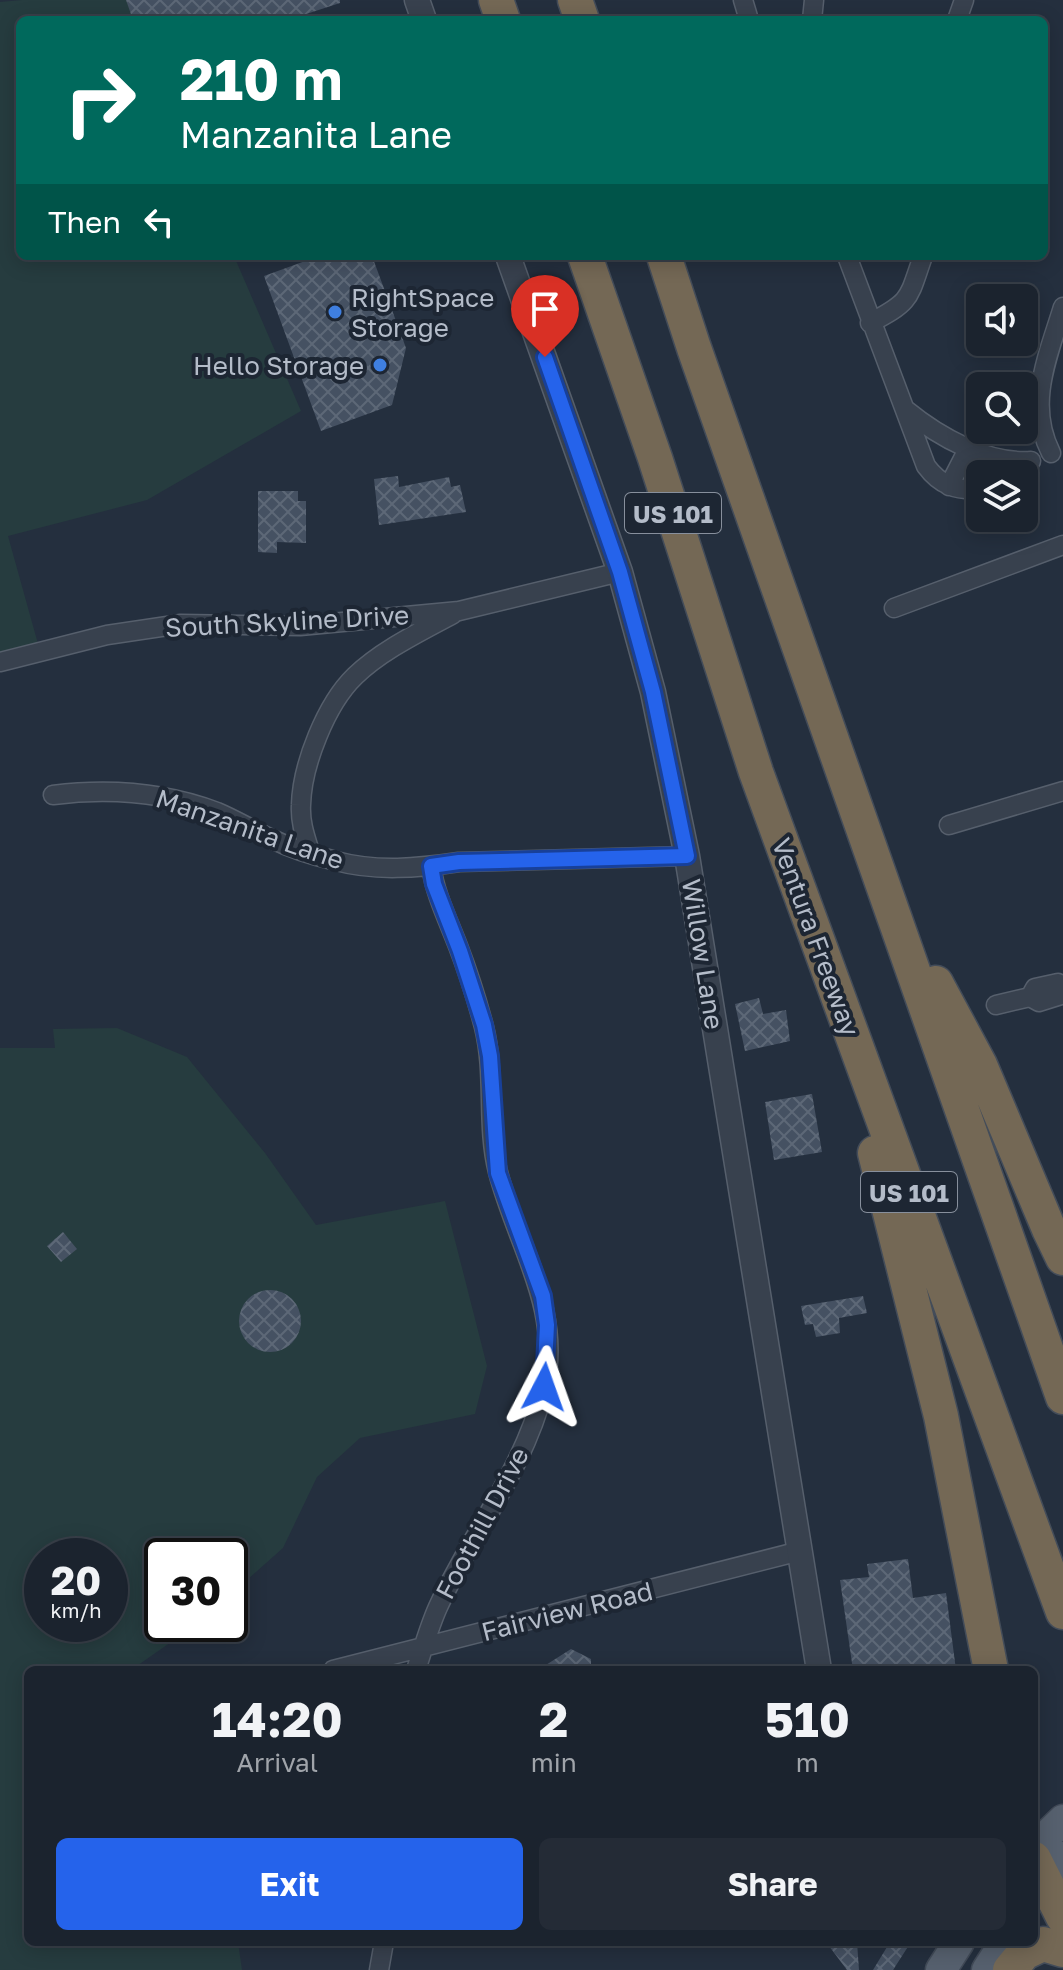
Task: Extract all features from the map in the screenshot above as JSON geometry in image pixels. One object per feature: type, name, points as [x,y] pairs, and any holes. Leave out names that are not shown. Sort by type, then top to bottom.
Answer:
[{"type":"highway","name":"Ventura Freeway","points":[[586,260],[655,458],[756,772],[1063,1612]]},
{"type":"highway","name":"US 101","points":[[665,260],[1063,1397]]},
{"type":"highway","points":[[756,772],[766,832],[872,1143],[941,1416],[990,1666]]},
{"type":"highway","points":[[888,895],[980,1065],[1063,1258]]},
{"type":"highway","points":[[1042,1868],[1063,1917]]},
{"type":"highway","points":[[1010,1970],[1024,1953],[1043,1944],[1063,1950]]},
{"type":"main road","points":[[1042,1868],[1063,1820]]},
{"type":"main road","points":[[987,1970],[1002,1946]]},
{"type":"street","name":"Willow Lane","points":[[509,260],[620,572],[653,692],[687,856],[818,1666]]},
{"type":"street","points":[[848,260],[926,466],[934,477],[949,486],[966,488]]},
{"type":"street","points":[[870,323],[900,308],[908,298],[922,260]]},
{"type":"street","points":[[1034,460],[1057,451],[1044,439],[1038,404],[1040,386],[1063,307]]},
{"type":"street","points":[[903,409],[931,430],[1010,460]]},
{"type":"street","points":[[949,486],[969,447]]},
{"type":"street","points":[[894,608],[1063,545]]},
{"type":"street","name":"South Skyline Drive","points":[[0,662],[107,635],[181,624],[300,626],[459,611],[620,572]]},
{"type":"street","points":[[310,852],[302,827],[302,791],[314,744],[339,697],[352,678],[373,661],[459,611]]},
{"type":"street","name":"Manzanita Lane","points":[[53,795],[110,790],[164,797],[213,811],[273,840],[337,861],[374,868],[459,862],[687,856]]},
{"type":"street","points":[[949,825],[1063,791]]},
{"type":"street","name":"Foothill Drive","points":[[417,1666],[438,1607],[505,1487],[530,1431],[544,1387],[547,1350],[543,1296],[498,1173],[490,1056],[484,1025],[434,884],[431,866]]},
{"type":"street","points":[[996,1005],[1030,997],[1035,988],[1058,983],[1063,988]]},
{"type":"street","name":"Fairview Road","points":[[349,1666],[800,1551]]},
{"type":"street","points":[[379,1970],[383,1946]]},
{"type":"green space","points":[[128,0],[133,16],[16,16],[16,260],[236,260],[301,411],[147,500],[8,536],[40,651],[0,662],[0,2]]},
{"type":"green space","points":[[117,1028],[187,1057],[265,1153],[316,1225],[445,1201],[487,1366],[475,1414],[360,1438],[317,1477],[283,1548],[248,1579],[248,1538],[144,1538],[144,1642],[171,1642],[137,1666],[24,1666],[24,1946],[239,1946],[242,1970],[0,1970],[0,1048],[55,1048],[53,1029]]},
{"type":"building","points":[[126,0],[340,0],[340,3],[300,16],[132,16]]},
{"type":"building","name":"RightSpace Storage","points":[[308,260],[373,260],[406,348],[392,405],[321,431],[264,276]]},
{"type":"building","points":[[398,476],[399,487],[449,477],[451,487],[460,485],[466,512],[379,525],[374,479]]},
{"type":"building","points":[[258,491],[298,491],[298,501],[306,501],[306,543],[277,542],[277,553],[258,552]]},
{"type":"building","points":[[759,998],[763,1014],[786,1010],[790,1041],[745,1051],[735,1004]]},
{"type":"building","points":[[812,1094],[822,1152],[774,1160],[765,1102]]},
{"type":"building","points":[[63,1232],[77,1249],[61,1262],[47,1246]]},
{"type":"building","points":[[270,1290],[292,1299],[301,1321],[292,1343],[270,1352],[248,1343],[239,1321],[248,1299]]},
{"type":"building","points":[[863,1296],[867,1313],[839,1318],[840,1333],[816,1337],[813,1324],[805,1325],[801,1306]]},
{"type":"building","points":[[908,1559],[913,1598],[946,1593],[955,1666],[852,1666],[840,1580],[869,1577],[867,1564]]},
{"type":"building","points":[[571,1649],[591,1659],[591,1666],[544,1666]]},
{"type":"building","points":[[829,1946],[857,1946],[859,1970],[847,1970]]},
{"type":"building","points":[[888,1946],[908,1946],[893,1970],[873,1970]]},
{"type":"place","name":"RightSpace Storage","points":[[335,312]]},
{"type":"place","name":"Hello Storage","points":[[380,365]]},
{"type":"route","points":[[544,1387],[547,1325],[543,1296],[498,1173],[490,1056],[484,1025],[434,884],[431,866],[459,862],[687,856],[653,692],[620,572],[545,357]]}]
